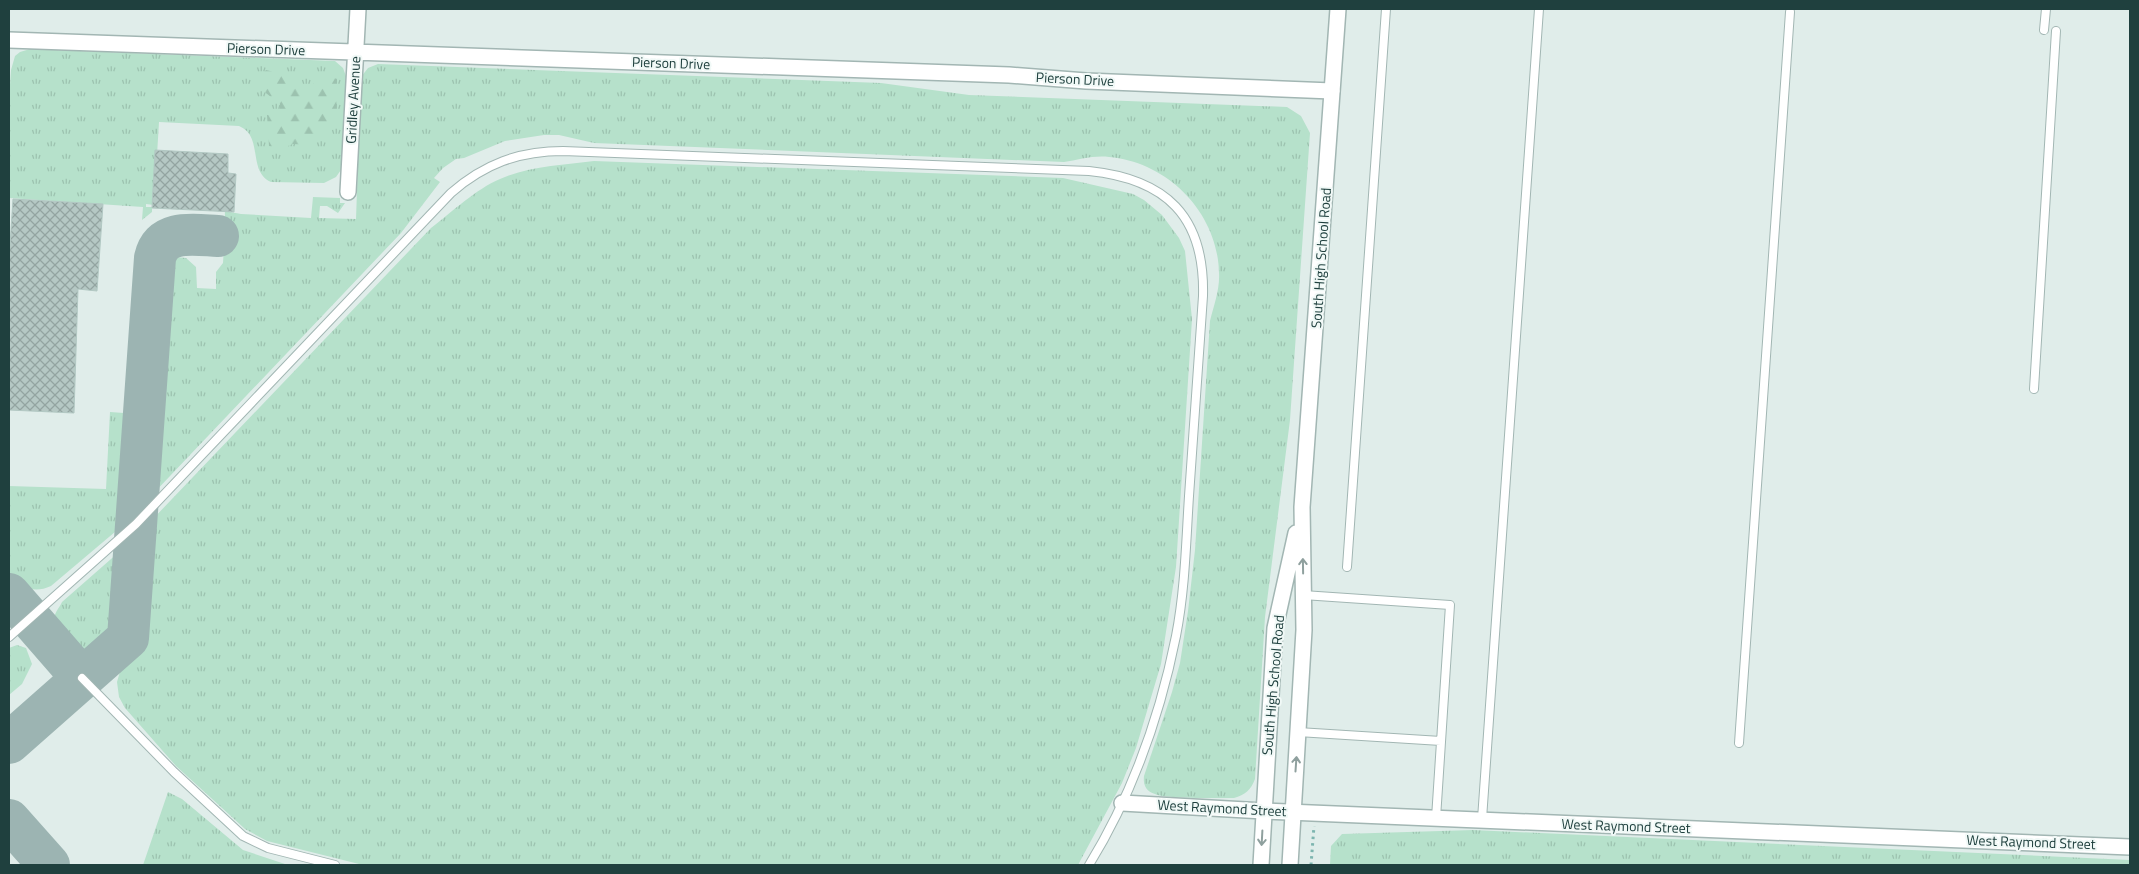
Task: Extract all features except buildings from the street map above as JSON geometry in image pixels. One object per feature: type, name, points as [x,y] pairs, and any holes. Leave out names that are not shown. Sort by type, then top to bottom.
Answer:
[{"type":"street","name":"Gridley Avenue","points":[[348,192],[358,9]]},
{"type":"street","name":"South High School Road","points":[[1290,865],[1304,630],[1302,507],[1338,9]]},
{"type":"street","name":"Pierson Drive","points":[[9,40],[1009,75],[1086,81],[1332,90]]},
{"type":"street","name":"South High School Road","points":[[1261,865],[1275,628],[1302,507]]},
{"type":"street","name":"West Raymond Street","points":[[1122,803],[1264,811],[2130,847]]},
{"type":"lane","points":[[1347,567],[1386,9]]},
{"type":"lane","points":[[1482,819],[1539,9]]},
{"type":"lane","points":[[2044,30],[2046,9]]},
{"type":"lane","points":[[1739,743],[1790,12]]},
{"type":"lane","points":[[2034,389],[2056,31]]},
{"type":"lane","points":[[9,637],[143,517],[452,193],[475,174],[496,163],[528,153],[563,151],[1104,172],[1124,176],[1147,184],[1174,206],[1188,222],[1201,254],[1204,280],[1180,609],[1161,697],[1138,766],[1122,803],[1089,865]]},
{"type":"lane","points":[[1303,595],[1450,605],[1436,818]]},
{"type":"lane","points":[[82,678],[174,772],[243,836],[268,848],[335,865]]},
{"type":"lane","points":[[1298,732],[1441,741]]},
{"type":"path","points":[[1311,865],[1314,813]]},
{"type":"green space","points":[[30,49],[335,61],[343,68],[347,79],[343,167],[336,177],[324,183],[271,182],[259,170],[251,137],[247,131],[239,126],[159,122],[154,205],[146,204],[146,207],[152,207],[152,212],[142,220],[143,207],[9,198],[9,99],[11,70],[15,56],[20,52]]},
{"type":"green space","points":[[378,64],[881,83],[969,95],[1287,107],[1301,116],[1310,133],[1290,420],[1265,617],[1255,779],[1252,786],[1244,794],[1234,798],[1180,797],[1161,796],[1152,793],[1147,789],[1144,782],[1144,776],[1180,663],[1188,611],[1195,550],[1210,321],[1218,291],[1219,273],[1216,251],[1210,230],[1186,194],[1169,180],[1151,169],[1131,161],[1109,157],[1092,157],[1064,162],[594,143],[559,135],[544,135],[505,141],[464,158],[456,159],[443,168],[434,178],[440,182],[401,233],[151,496],[168,265],[176,257],[186,258],[196,267],[197,288],[216,289],[216,272],[223,263],[224,246],[231,246],[231,238],[224,237],[225,211],[241,214],[311,218],[313,197],[340,198],[340,203],[345,203],[338,213],[327,206],[320,206],[319,218],[356,219],[361,77],[368,68]]},
{"type":"green space","points":[[266,70],[294,77],[300,87],[311,90],[315,78],[322,74],[331,74],[337,80],[336,119],[328,132],[317,135],[311,145],[293,144],[278,150],[269,146],[267,115],[279,114],[280,104],[262,90],[260,78]]},
{"type":"green space","points":[[594,161],[1063,178],[1133,194],[1144,200],[1162,215],[1179,238],[1185,251],[1192,319],[1176,567],[1161,664],[1136,748],[1122,783],[1078,865],[363,865],[267,841],[245,829],[176,766],[125,708],[119,697],[117,682],[121,668],[137,648],[143,624],[150,522],[431,228],[473,195],[500,179],[523,171]]},
{"type":"green space","points":[[110,412],[124,413],[129,416],[122,526],[51,586],[33,589],[23,586],[9,574],[9,486],[106,489]]},
{"type":"green space","points":[[119,552],[114,626],[103,642],[95,647],[86,649],[70,645],[63,639],[55,624],[56,611],[62,602]]},
{"type":"green space","points":[[17,645],[26,648],[32,664],[22,684],[9,695],[9,648]]},
{"type":"green space","points":[[168,792],[182,799],[243,850],[288,865],[143,865]]},
{"type":"green space","points":[[1473,830],[2130,860],[2130,865],[1330,865],[1331,846],[1342,834]]},
{"type":"taxiway","points":[[9,743],[128,638],[155,258],[159,248],[165,242],[180,235],[218,236]]},
{"type":"taxiway","points":[[9,594],[82,678]]},
{"type":"taxiway","points":[[9,820],[49,865]]}]
